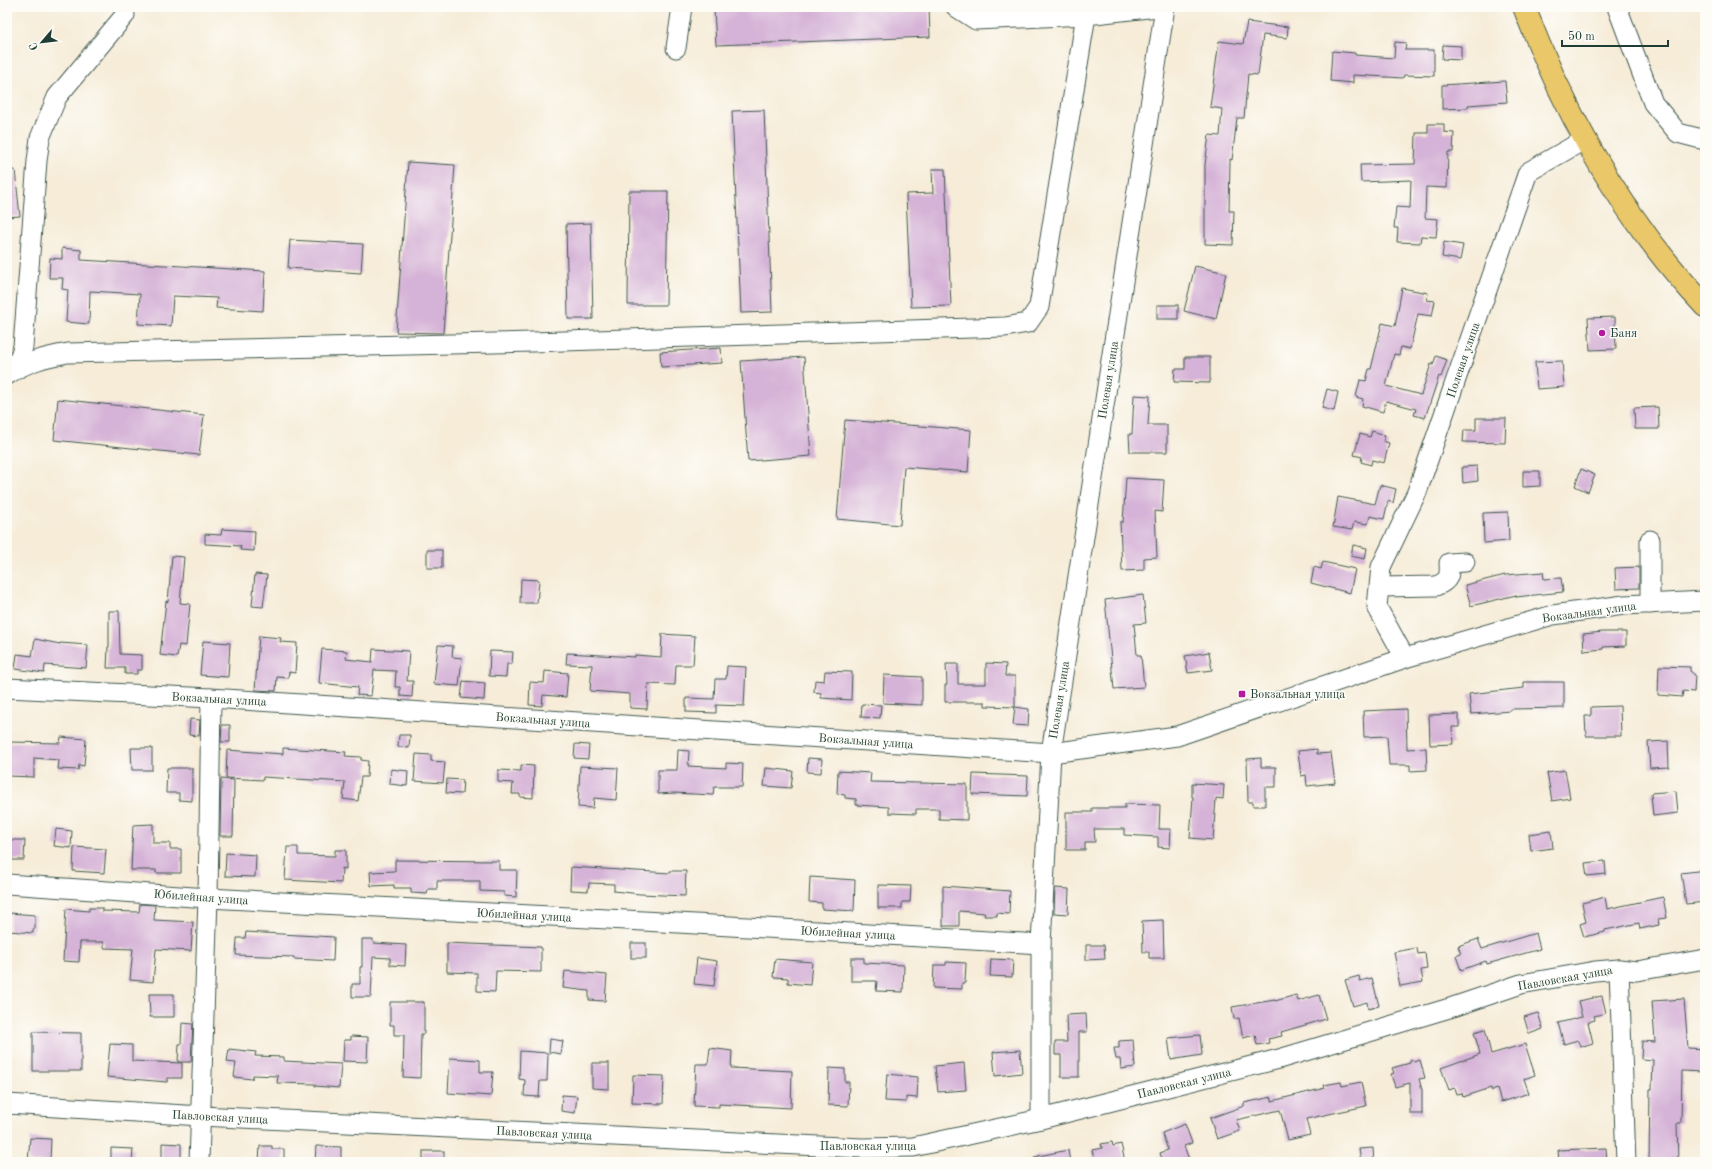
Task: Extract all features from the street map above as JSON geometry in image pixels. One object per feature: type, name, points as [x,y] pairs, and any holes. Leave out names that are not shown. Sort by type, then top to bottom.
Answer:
[{"type":"main road","points":[[1524,7],[1545,60],[1584,140],[1637,222],[1668,264],[1705,306]]},
{"type":"street","points":[[676,48],[682,7]]},
{"type":"street","points":[[956,7],[976,20],[1086,15],[1157,7]]},
{"type":"street","name":"Полевая улица","points":[[1041,1119],[1041,944],[1051,753],[1165,7]]},
{"type":"street","points":[[1617,7],[1653,103],[1678,133],[1705,140]]},
{"type":"street","points":[[12,372],[23,347],[40,138],[57,97],[125,15]]},
{"type":"street","points":[[12,372],[40,358],[68,353],[540,342],[1005,328],[1028,324],[1039,307],[1086,15]]},
{"type":"street","name":"Полевая улица","points":[[1405,658],[1377,607],[1382,567],[1417,492],[1528,172],[1584,140]]},
{"type":"street","points":[[1650,540],[1650,604]]},
{"type":"street","points":[[1380,587],[1436,586],[1445,582],[1450,576],[1449,563],[1465,562]]},
{"type":"street","name":"Вокзальная улица","points":[[7,688],[211,698],[1051,753],[1177,736],[1405,658],[1553,615],[1624,605],[1705,601]]},
{"type":"street","points":[[199,1162],[208,898],[211,698]]},
{"type":"street","name":"Юбилейная улица","points":[[7,884],[208,898],[1041,944]]},
{"type":"street","name":"Павловская улица","points":[[7,1104],[201,1116],[862,1148],[913,1147],[1041,1119],[1279,1059],[1453,1007],[1521,984],[1595,971],[1619,969],[1636,971],[1705,958]]},
{"type":"street","points":[[1619,969],[1626,1162]]},
{"type":"building","points":[[756,7],[929,7],[930,37],[716,45],[714,9]]},
{"type":"building","points":[[1247,22],[1288,27],[1287,38],[1263,35],[1258,75],[1248,74],[1244,118],[1237,118],[1232,160],[1230,159],[1229,211],[1234,211],[1233,245],[1205,244],[1205,165],[1209,135],[1220,136],[1222,109],[1210,107],[1219,41],[1243,44]]},
{"type":"building","points":[[1395,42],[1406,43],[1405,50],[1434,50],[1434,76],[1404,75],[1403,78],[1353,75],[1353,83],[1330,81],[1332,51],[1355,53],[1355,55],[1394,58]]},
{"type":"building","points":[[1443,45],[1461,46],[1461,60],[1442,59]]},
{"type":"building","points":[[1505,81],[1507,102],[1468,105],[1468,108],[1442,109],[1442,85]]},
{"type":"building","points":[[764,110],[772,312],[741,313],[732,111]]},
{"type":"building","points":[[1428,124],[1444,124],[1444,132],[1454,133],[1453,152],[1448,152],[1447,188],[1426,187],[1425,218],[1438,219],[1436,237],[1421,236],[1420,243],[1397,242],[1398,228],[1394,228],[1396,207],[1410,208],[1411,180],[1361,182],[1360,165],[1415,164],[1416,133],[1428,133]]},
{"type":"building","points":[[408,162],[455,165],[443,333],[396,332]]},
{"type":"building","points":[[932,169],[945,169],[951,306],[911,307],[906,194],[933,193]]},
{"type":"building","points":[[7,170],[15,170],[20,216],[7,217]]},
{"type":"building","points":[[629,191],[668,191],[666,305],[628,305]]},
{"type":"building","points":[[591,223],[593,319],[568,319],[566,224]]},
{"type":"building","points":[[290,240],[363,244],[361,273],[288,268]]},
{"type":"building","points":[[1444,242],[1463,245],[1460,260],[1442,257]]},
{"type":"building","points":[[62,248],[81,250],[81,260],[265,271],[263,311],[216,308],[217,298],[173,296],[171,326],[138,324],[140,294],[90,291],[89,324],[66,322],[68,290],[62,289],[63,278],[49,278],[50,258],[62,259]]},
{"type":"building","points":[[1195,266],[1226,273],[1216,319],[1184,311]]},
{"type":"building","points":[[1402,288],[1428,293],[1427,300],[1435,301],[1432,316],[1418,314],[1410,349],[1401,347],[1399,355],[1394,354],[1386,386],[1421,395],[1431,364],[1433,365],[1436,356],[1447,360],[1441,377],[1439,376],[1425,418],[1414,415],[1416,409],[1386,401],[1383,412],[1362,406],[1363,399],[1356,397],[1360,380],[1366,381],[1369,369],[1371,369],[1382,323],[1395,326]]},
{"type":"building","points":[[1157,305],[1178,305],[1178,319],[1157,319]]},
{"type":"building","name":"Баня","points":[[1615,317],[1616,349],[1590,350],[1588,318]]},
{"type":"building","points":[[721,348],[722,363],[661,367],[660,352]]},
{"type":"building","points":[[804,357],[811,456],[748,461],[741,361]]},
{"type":"building","points":[[1185,357],[1210,357],[1210,383],[1174,382],[1175,369],[1185,369]]},
{"type":"building","points":[[1562,361],[1564,387],[1537,389],[1535,362]]},
{"type":"building","points":[[1327,389],[1338,392],[1334,411],[1322,408]]},
{"type":"building","points":[[1134,395],[1150,396],[1148,425],[1167,425],[1167,452],[1130,452],[1129,434],[1132,434]]},
{"type":"building","points":[[58,399],[204,415],[199,455],[54,440]]},
{"type":"building","points":[[1658,407],[1659,429],[1635,429],[1634,408]]},
{"type":"building","points":[[1476,418],[1506,418],[1505,443],[1463,442],[1464,430],[1476,430]]},
{"type":"building","points":[[845,420],[971,430],[968,472],[904,467],[900,525],[837,519]]},
{"type":"building","points":[[1372,431],[1385,435],[1383,441],[1389,443],[1384,463],[1372,460],[1371,465],[1361,462],[1362,457],[1354,455],[1360,434],[1370,437]]},
{"type":"building","points":[[1477,466],[1478,481],[1463,483],[1462,467]]},
{"type":"building","points":[[1581,469],[1595,475],[1588,492],[1575,486]]},
{"type":"building","points":[[1523,471],[1540,471],[1540,486],[1523,487]]},
{"type":"building","points":[[1126,478],[1164,480],[1162,512],[1155,511],[1157,557],[1144,558],[1144,570],[1122,571],[1120,522],[1123,522]]},
{"type":"building","points":[[1380,485],[1396,489],[1393,503],[1388,501],[1384,519],[1370,516],[1368,524],[1354,522],[1352,530],[1333,527],[1338,497],[1375,504]]},
{"type":"building","points":[[1508,512],[1509,541],[1484,543],[1483,513]]},
{"type":"building","points":[[222,529],[255,531],[254,551],[240,550],[241,546],[205,544],[205,534],[221,535]]},
{"type":"building","points":[[1353,545],[1367,548],[1365,559],[1351,556]]},
{"type":"building","points":[[427,550],[442,550],[442,568],[427,568]]},
{"type":"building","points":[[172,556],[184,557],[180,603],[190,604],[186,646],[179,645],[177,657],[160,655],[166,601],[168,602]]},
{"type":"building","points":[[1323,562],[1355,569],[1350,593],[1311,583],[1314,567],[1321,569]]},
{"type":"building","points":[[1639,567],[1639,588],[1616,589],[1615,568]]},
{"type":"building","points":[[1543,572],[1544,579],[1561,578],[1563,592],[1516,597],[1516,595],[1471,606],[1465,585],[1505,575]]},
{"type":"building","points":[[255,574],[267,575],[263,607],[252,606]]},
{"type":"building","points":[[521,579],[539,580],[537,603],[520,603]]},
{"type":"building","points":[[1143,595],[1146,623],[1134,624],[1137,655],[1141,655],[1144,687],[1114,689],[1105,600]]},
{"type":"building","points":[[109,611],[119,611],[120,654],[142,655],[142,670],[137,670],[137,674],[125,674],[125,668],[107,668],[109,647]]},
{"type":"building","points":[[1626,632],[1626,646],[1603,647],[1603,649],[1584,651],[1583,634]]},
{"type":"building","points":[[662,634],[695,636],[693,665],[676,665],[675,685],[648,684],[647,709],[630,708],[630,694],[590,691],[592,665],[566,664],[567,653],[661,657]]},
{"type":"building","points":[[259,636],[281,638],[280,642],[297,643],[295,673],[289,672],[288,678],[277,677],[276,691],[255,690]]},
{"type":"building","points":[[35,639],[60,644],[88,645],[86,668],[45,665],[44,673],[15,669],[17,654],[32,656]]},
{"type":"building","points":[[203,641],[230,643],[228,677],[200,675]]},
{"type":"building","points":[[438,645],[453,646],[452,657],[462,658],[459,686],[434,684]]},
{"type":"building","points":[[322,649],[347,651],[346,659],[372,662],[373,649],[409,651],[407,681],[413,681],[412,697],[400,696],[400,687],[395,687],[396,671],[374,670],[371,696],[357,695],[358,687],[319,683]]},
{"type":"building","points":[[490,651],[513,652],[512,664],[507,664],[506,677],[489,676]]},
{"type":"building","points":[[1209,652],[1212,670],[1188,673],[1185,656]]},
{"type":"building","points":[[986,663],[1006,664],[1005,676],[1015,676],[1015,707],[985,706],[985,702],[945,702],[945,685],[947,685],[946,664],[958,664],[958,684],[986,684]]},
{"type":"building","points":[[727,666],[746,667],[744,706],[716,705],[716,713],[686,712],[686,698],[714,699],[715,679],[726,679]]},
{"type":"building","points":[[1659,666],[1690,667],[1690,671],[1695,675],[1694,692],[1683,691],[1682,697],[1658,695]]},
{"type":"building","points":[[545,671],[568,673],[566,697],[543,695],[542,706],[529,705],[530,682],[544,683]]},
{"type":"building","points":[[825,671],[852,672],[851,700],[821,698],[821,693],[814,692],[815,680],[824,681]]},
{"type":"building","points":[[884,675],[922,677],[922,705],[883,703]]},
{"type":"building","points":[[463,681],[485,683],[484,700],[461,698]]},
{"type":"building","points":[[1524,682],[1564,682],[1564,708],[1511,709],[1511,711],[1471,714],[1469,694],[1524,688]]},
{"type":"building","points":[[862,704],[881,705],[880,718],[861,717]]},
{"type":"building","points":[[1620,706],[1621,736],[1586,736],[1585,716],[1591,716],[1591,707]]},
{"type":"building","points":[[1015,707],[1029,709],[1028,726],[1013,725]]},
{"type":"building","points":[[1406,709],[1407,749],[1426,748],[1427,770],[1410,771],[1410,765],[1389,765],[1387,736],[1364,737],[1363,711]]},
{"type":"building","points":[[1459,714],[1459,727],[1452,727],[1453,744],[1430,745],[1429,715]]},
{"type":"building","points":[[190,719],[200,720],[199,736],[189,735]]},
{"type":"building","points":[[222,725],[230,725],[230,742],[221,742]]},
{"type":"building","points":[[399,735],[410,735],[409,748],[398,747]]},
{"type":"building","points":[[61,737],[86,739],[84,766],[79,765],[78,770],[58,769],[59,760],[34,758],[34,777],[7,776],[7,742],[60,743]]},
{"type":"building","points":[[1668,741],[1669,767],[1650,768],[1648,742]]},
{"type":"building","points":[[575,744],[589,745],[588,759],[574,758]]},
{"type":"building","points":[[131,748],[152,748],[152,770],[132,770]]},
{"type":"building","points":[[283,748],[346,752],[345,756],[361,757],[361,760],[368,761],[367,777],[361,777],[358,801],[343,799],[345,782],[263,777],[263,780],[226,778],[227,750],[283,754]]},
{"type":"building","points":[[1317,749],[1317,754],[1331,753],[1335,783],[1307,786],[1306,775],[1301,776],[1298,751]]},
{"type":"building","points":[[678,750],[689,751],[688,766],[726,768],[726,763],[743,764],[742,787],[714,787],[713,795],[674,793],[658,794],[658,770],[677,770]]},
{"type":"building","points":[[416,754],[431,755],[431,761],[445,762],[443,783],[414,781]]},
{"type":"building","points":[[808,758],[822,759],[821,773],[807,772]]},
{"type":"building","points":[[1261,758],[1261,767],[1276,767],[1276,787],[1265,787],[1265,806],[1253,806],[1253,802],[1248,802],[1247,759]]},
{"type":"building","points":[[521,765],[534,766],[533,798],[520,797],[520,794],[512,794],[513,783],[498,782],[498,770],[521,771]]},
{"type":"building","points":[[580,766],[618,768],[616,800],[594,798],[593,808],[578,807]]},
{"type":"building","points":[[167,768],[192,768],[192,801],[179,800],[179,793],[166,793]]},
{"type":"building","points":[[766,768],[793,771],[791,788],[764,786]]},
{"type":"building","points":[[391,769],[408,771],[407,786],[390,784]]},
{"type":"building","points":[[1565,770],[1570,798],[1552,801],[1547,773]]},
{"type":"building","points":[[838,771],[871,773],[870,782],[967,784],[967,820],[939,819],[939,809],[916,809],[916,814],[889,813],[889,807],[856,805],[856,799],[845,798],[845,795],[837,794]]},
{"type":"building","points":[[973,774],[1028,776],[1027,796],[972,794]]},
{"type":"building","points":[[221,779],[234,780],[233,836],[220,836]]},
{"type":"building","points":[[447,779],[463,780],[462,794],[446,793]]},
{"type":"building","points":[[1192,783],[1224,785],[1223,799],[1216,798],[1213,840],[1190,838],[1193,797]]},
{"type":"building","points":[[1676,791],[1678,813],[1653,816],[1651,793]]},
{"type":"building","points":[[1125,804],[1160,805],[1159,829],[1171,829],[1170,848],[1158,847],[1158,837],[1124,835],[1124,829],[1094,829],[1095,842],[1085,842],[1085,850],[1066,850],[1066,812],[1092,812],[1092,808],[1125,808]]},
{"type":"building","points":[[153,824],[153,843],[170,843],[170,849],[181,849],[181,873],[156,873],[156,870],[131,870],[133,825]]},
{"type":"building","points":[[56,829],[72,831],[71,848],[54,846]]},
{"type":"building","points":[[1551,831],[1553,848],[1531,851],[1529,834]]},
{"type":"building","points":[[7,840],[25,840],[24,860],[7,860]]},
{"type":"building","points":[[74,847],[106,849],[104,873],[73,871]]},
{"type":"building","points":[[287,847],[298,847],[298,855],[335,856],[335,850],[346,850],[346,869],[342,868],[341,883],[285,880]]},
{"type":"building","points":[[226,853],[256,855],[255,877],[225,876]]},
{"type":"building","points":[[395,860],[499,861],[499,870],[517,870],[516,897],[504,896],[504,892],[480,891],[480,881],[437,881],[437,889],[428,889],[427,894],[411,893],[411,888],[394,888],[394,885],[371,886],[370,872],[395,871]]},
{"type":"building","points":[[1605,861],[1606,874],[1587,876],[1585,863]]},
{"type":"building","points":[[571,867],[670,873],[670,871],[686,871],[685,896],[614,891],[614,884],[589,883],[588,891],[570,890]]},
{"type":"building","points":[[1705,870],[1705,902],[1686,904],[1681,873]]},
{"type":"building","points":[[810,877],[855,880],[854,911],[822,909],[822,903],[809,902]]},
{"type":"building","points":[[878,885],[911,886],[910,902],[902,902],[902,908],[878,908]]},
{"type":"building","points":[[943,886],[1010,891],[1009,914],[997,913],[997,916],[984,916],[985,913],[959,911],[959,926],[943,926]]},
{"type":"building","points":[[1055,888],[1069,889],[1068,914],[1054,913]]},
{"type":"building","points":[[1605,897],[1607,909],[1663,897],[1667,918],[1658,919],[1659,925],[1640,929],[1639,923],[1605,930],[1605,932],[1584,937],[1580,924],[1586,922],[1582,903]]},
{"type":"building","points":[[140,904],[155,905],[154,920],[193,922],[191,951],[156,949],[153,982],[130,980],[133,949],[104,948],[104,942],[80,942],[79,962],[63,961],[66,909],[89,911],[89,908],[102,908],[102,911],[139,912]]},
{"type":"building","points":[[10,913],[35,915],[35,929],[33,929],[33,933],[9,931]]},
{"type":"building","points":[[1163,920],[1164,958],[1149,958],[1149,952],[1143,952],[1142,921]]},
{"type":"building","points":[[246,932],[334,937],[333,961],[294,959],[294,957],[236,955],[237,938],[245,938]]},
{"type":"building","points":[[1536,933],[1540,949],[1487,964],[1486,961],[1461,970],[1456,956],[1461,954],[1458,946],[1478,939],[1482,949]]},
{"type":"building","points":[[362,939],[373,939],[373,943],[406,945],[405,966],[390,965],[390,958],[373,957],[371,997],[352,997],[352,984],[360,984],[360,967],[362,967]]},
{"type":"building","points":[[447,943],[541,947],[541,972],[496,971],[495,992],[477,991],[477,973],[447,972]]},
{"type":"building","points":[[631,943],[646,943],[646,958],[631,958]]},
{"type":"building","points":[[1086,945],[1104,945],[1105,959],[1086,960]]},
{"type":"building","points":[[1417,948],[1418,954],[1425,953],[1427,969],[1421,970],[1423,982],[1400,986],[1394,952]]},
{"type":"building","points":[[697,958],[717,961],[714,986],[694,984]]},
{"type":"building","points":[[851,958],[864,958],[864,963],[904,965],[903,992],[876,991],[877,981],[851,981]]},
{"type":"building","points":[[775,959],[812,962],[810,985],[788,983],[788,978],[773,977]]},
{"type":"building","points":[[991,959],[1013,960],[1012,977],[990,976]]},
{"type":"building","points":[[946,962],[966,963],[965,983],[962,983],[962,989],[933,988],[934,965],[946,965]]},
{"type":"building","points":[[565,971],[607,975],[605,1001],[589,1000],[589,991],[563,988]]},
{"type":"building","points":[[1359,976],[1360,981],[1372,978],[1379,1006],[1368,1009],[1367,1002],[1353,1006],[1345,980]]},
{"type":"building","points":[[149,994],[174,994],[174,1017],[150,1017]]},
{"type":"building","points":[[1296,995],[1298,1001],[1319,995],[1326,1019],[1281,1032],[1282,1036],[1268,1039],[1269,1043],[1257,1045],[1255,1035],[1243,1038],[1239,1018],[1234,1019],[1232,1007],[1275,1001]]},
{"type":"building","points":[[1602,996],[1606,1013],[1594,1016],[1595,1020],[1588,1022],[1593,1043],[1580,1047],[1578,1040],[1564,1044],[1558,1023],[1582,1017],[1578,1001]]},
{"type":"building","points":[[1684,999],[1688,1048],[1705,1049],[1705,1072],[1682,1071],[1681,1123],[1677,1123],[1678,1162],[1649,1162],[1650,1089],[1652,1089],[1653,1060],[1641,1059],[1642,1041],[1655,1042],[1652,1001]]},
{"type":"building","points":[[390,1002],[424,1002],[424,1034],[421,1034],[420,1078],[403,1077],[404,1035],[394,1035],[394,1025],[390,1025]]},
{"type":"building","points":[[1538,1013],[1543,1029],[1529,1034],[1524,1017]]},
{"type":"building","points":[[1086,1014],[1087,1032],[1079,1032],[1079,1077],[1061,1077],[1061,1055],[1055,1055],[1055,1042],[1067,1042],[1066,1015]]},
{"type":"building","points":[[182,1023],[193,1024],[191,1062],[178,1062]]},
{"type":"building","points":[[1485,1029],[1491,1054],[1525,1044],[1535,1075],[1524,1079],[1529,1093],[1501,1102],[1497,1089],[1492,1091],[1491,1088],[1463,1097],[1462,1093],[1457,1094],[1455,1088],[1449,1090],[1441,1068],[1480,1054],[1474,1032]]},
{"type":"building","points":[[33,1032],[81,1033],[81,1071],[33,1071]]},
{"type":"building","points":[[1200,1035],[1202,1055],[1171,1060],[1168,1038]]},
{"type":"building","points":[[351,1036],[368,1037],[367,1062],[343,1061],[344,1040],[351,1040]]},
{"type":"building","points":[[550,1039],[563,1041],[561,1054],[549,1052]]},
{"type":"building","points":[[1133,1040],[1135,1067],[1121,1069],[1120,1059],[1116,1059],[1114,1048],[1119,1048],[1119,1041]]},
{"type":"building","points":[[110,1044],[132,1045],[132,1061],[182,1063],[182,1078],[168,1078],[167,1082],[107,1077]]},
{"type":"building","points":[[710,1048],[732,1051],[731,1068],[792,1071],[791,1108],[719,1104],[719,1107],[694,1106],[696,1064],[708,1064]]},
{"type":"building","points":[[229,1049],[256,1052],[255,1056],[284,1057],[284,1061],[341,1064],[339,1088],[315,1086],[315,1084],[277,1083],[278,1076],[253,1075],[252,1079],[234,1077],[236,1063],[227,1062]]},
{"type":"building","points":[[1020,1050],[1022,1073],[995,1076],[993,1052]]},
{"type":"building","points":[[520,1051],[548,1053],[547,1081],[540,1081],[539,1097],[524,1096],[525,1080],[519,1079]]},
{"type":"building","points":[[450,1058],[480,1060],[480,1072],[493,1072],[491,1096],[448,1093]]},
{"type":"building","points":[[1413,1060],[1414,1062],[1420,1060],[1425,1078],[1419,1079],[1422,1090],[1422,1114],[1410,1114],[1410,1083],[1395,1087],[1391,1074],[1394,1073],[1392,1068],[1410,1063],[1410,1061]]},
{"type":"building","points":[[592,1063],[609,1063],[609,1089],[592,1088]]},
{"type":"building","points":[[964,1063],[966,1090],[938,1092],[935,1066]]},
{"type":"building","points":[[829,1068],[845,1069],[845,1082],[849,1082],[848,1106],[828,1105]]},
{"type":"building","points":[[887,1074],[918,1077],[917,1098],[906,1097],[906,1102],[885,1101]]},
{"type":"building","points":[[633,1075],[664,1076],[663,1104],[632,1103]]},
{"type":"building","points":[[1341,1082],[1342,1086],[1361,1082],[1366,1106],[1306,1119],[1310,1135],[1288,1140],[1280,1110],[1236,1120],[1240,1131],[1217,1139],[1210,1118],[1244,1106],[1244,1103],[1272,1097],[1272,1101],[1325,1088],[1324,1085]]},
{"type":"building","points":[[562,1095],[577,1096],[575,1113],[561,1111]]},
{"type":"building","points":[[1185,1124],[1192,1143],[1184,1146],[1190,1162],[1163,1162],[1160,1153],[1168,1150],[1162,1133]]},
{"type":"building","points":[[30,1138],[51,1139],[50,1162],[28,1162]]},
{"type":"building","points":[[1112,1142],[1113,1146],[1121,1144],[1125,1162],[1095,1162],[1092,1150],[1102,1148],[1101,1144]]},
{"type":"building","points":[[162,1143],[181,1144],[181,1162],[162,1162]]},
{"type":"building","points":[[260,1146],[272,1146],[272,1149],[284,1149],[284,1162],[259,1162]]},
{"type":"building","points":[[316,1146],[341,1147],[341,1162],[315,1162]]},
{"type":"building","points":[[111,1148],[133,1149],[132,1162],[111,1162]]},
{"type":"building","points":[[1373,1148],[1374,1162],[1361,1162],[1359,1149]]},
{"type":"building","points":[[1606,1148],[1607,1162],[1559,1162],[1558,1150]]},
{"type":"building","points":[[1068,1150],[1070,1162],[1034,1162],[1034,1157]]},
{"type":"building","points":[[423,1151],[444,1151],[444,1162],[423,1162]]},
{"type":"place","name":"Баня","points":[[1602,333]]},
{"type":"place","name":"Вокзальная улица","points":[[1242,694]]}]
